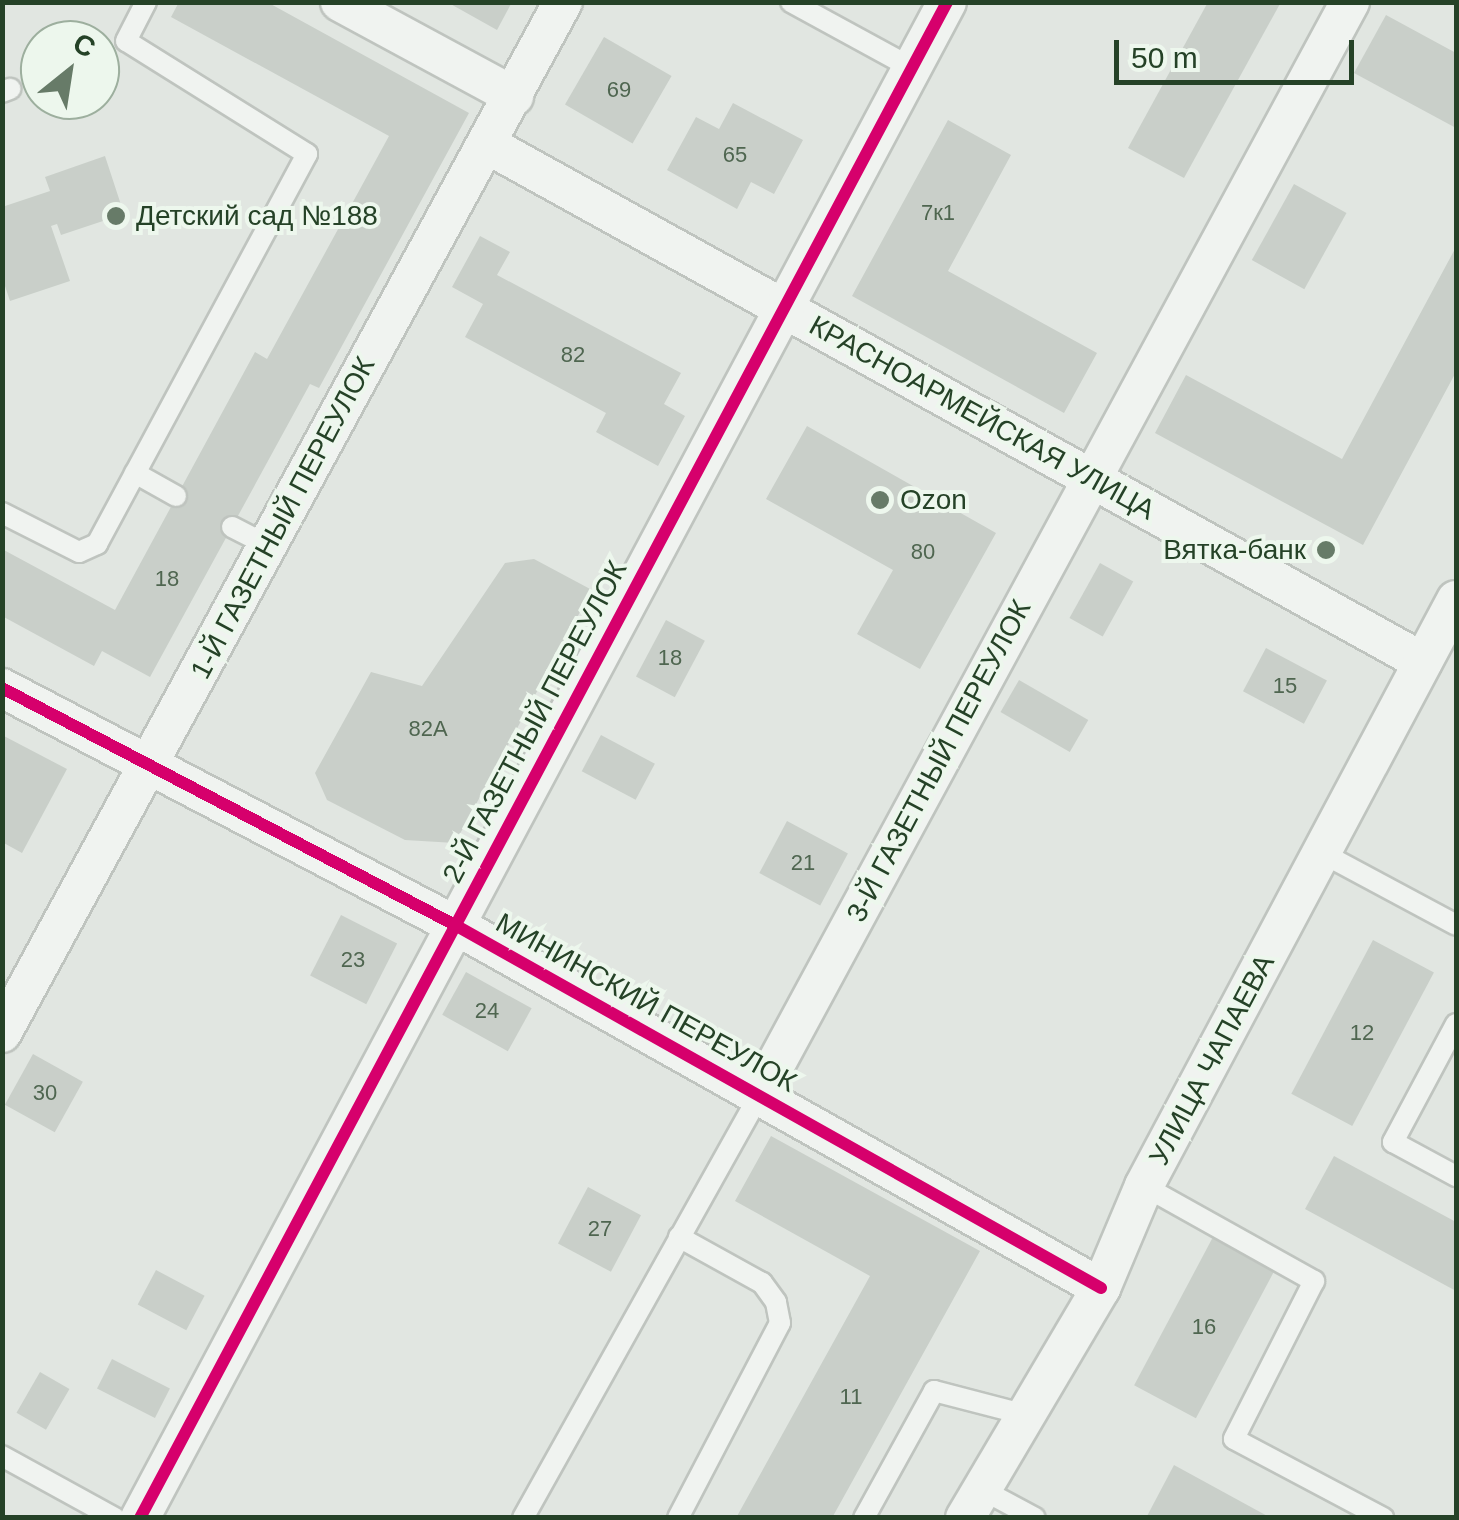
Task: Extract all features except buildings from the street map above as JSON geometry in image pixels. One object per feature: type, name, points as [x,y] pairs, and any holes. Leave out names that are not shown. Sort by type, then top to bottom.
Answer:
[{"type":"street","points":[[340,2],[514,96]]},
{"type":"street","name":"1-Й ГАЗЕТНЫЙ ПЕРЕУЛОК","points":[[2,1033],[149,769],[249,535],[488,146],[562,2]]},
{"type":"street","name":"2-Й ГАЗЕТНЫЙ ПЕРЕУЛОК","points":[[140,1518],[946,2]]},
{"type":"street","name":"3-Й ГАЗЕТНЫЙ ПЕРЕУЛОК","points":[[758,1095],[1350,2]]},
{"type":"street","name":"КРАСНОАРМЕЙСКАЯ УЛИЦА","points":[[488,146],[1423,662]]},
{"type":"street","name":"УЛИЦА ЧАПАЕВА","points":[[973,1503],[1022,1414],[1101,1288],[1144,1186],[1456,600]]},
{"type":"street","name":"МИНИНСКИЙ ПЕРЕУЛОК","points":[[2,688],[149,769],[455,925],[1101,1288]]},
{"type":"lane","points":[[2,513],[79,552],[96,544],[307,154],[126,40],[146,2]]},
{"type":"lane","points":[[791,2],[912,68]]},
{"type":"lane","points":[[134,473],[176,496]]},
{"type":"lane","points":[[1322,853],[1456,925]]},
{"type":"lane","points":[[1456,1024],[1393,1142],[1456,1176]]},
{"type":"lane","name":"3-Й ГАЗЕТНЫЙ ПЕРЕУЛОК","points":[[524,1518],[758,1095]]},
{"type":"lane","points":[[1144,1186],[1314,1280],[1234,1439],[1383,1518]]},
{"type":"lane","points":[[678,1518],[780,1323],[762,1283],[680,1237]]},
{"type":"lane","points":[[864,1518],[934,1390],[1022,1414]]},
{"type":"lane","points":[[2,1456],[115,1518]]},
{"type":"lane","points":[[973,1503],[1035,1518]]},
{"type":"cycle path","points":[[140,1518],[947,2]]},
{"type":"cycle path","points":[[2,688],[455,925],[1101,1288]]},
{"type":"place","name":"Детский сад №188","points":[[116,216]]},
{"type":"place","name":"Ozon","points":[[880,500]]},
{"type":"place","name":"Вятка-банк","points":[[1326,550]]}]
